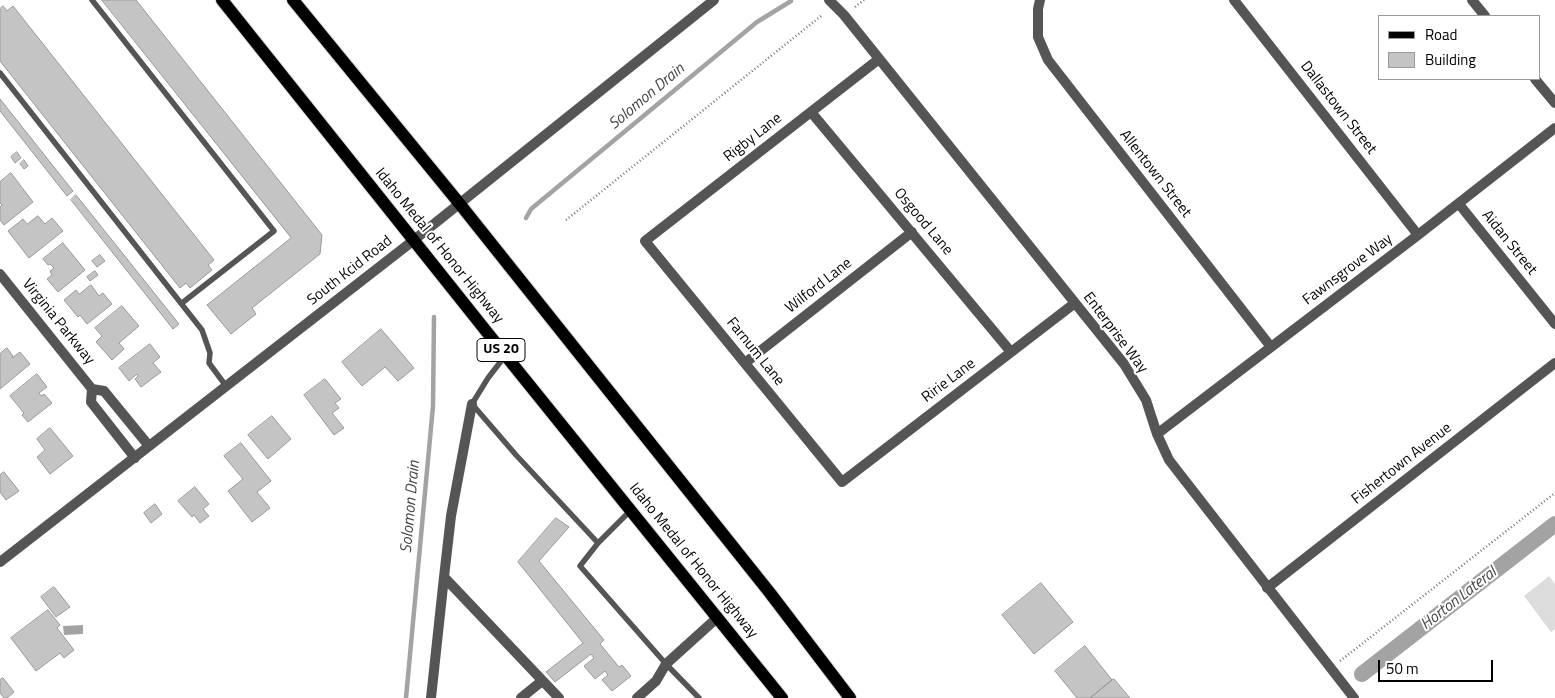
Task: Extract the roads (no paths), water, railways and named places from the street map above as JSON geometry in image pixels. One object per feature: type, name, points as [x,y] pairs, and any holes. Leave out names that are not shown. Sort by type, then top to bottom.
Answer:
[{"type":"main road","name":"Idaho Medal of Honor Highway","points":[[222,0],[782,698]]},
{"type":"main road","points":[[293,0],[459,203],[770,593],[850,698]]},
{"type":"street","name":"South Kcid Road","points":[[0,562],[414,240],[714,0]]},
{"type":"street","name":"Enterprise Way","points":[[829,0],[844,15],[1124,364],[1146,400],[1157,434],[1169,460],[1354,698]]},
{"type":"street","name":"Dallastown Street","points":[[1234,0],[1418,235]]},
{"type":"street","points":[[1472,0],[1484,15]]},
{"type":"street","name":"Allentown Street","points":[[1039,5],[1038,37],[1048,60],[1272,347]]},
{"type":"street","name":"Rigby Lane","points":[[645,241],[879,59]]},
{"type":"street","points":[[1536,80],[1555,103]]},
{"type":"street","name":"Osgood Lane","points":[[811,112],[1011,352]]},
{"type":"street","name":"Fawnsgrove Way","points":[[1157,434],[1459,204],[1555,128]]},
{"type":"street","name":"Aidan Street","points":[[1459,204],[1555,324]]},
{"type":"street","name":"Wilford Lane","points":[[745,363],[912,232]]},
{"type":"street","name":"Farnum Lane","points":[[645,241],[842,482]]},
{"type":"street","name":"Virginia Parkway","points":[[0,274],[92,389],[104,391],[149,446]]},
{"type":"street","name":"Ririe Lane","points":[[842,482],[1074,303]]},
{"type":"street","name":"Fishertown Avenue","points":[[1267,588],[1555,363]]},
{"type":"street","name":"Virginia Parkway","points":[[92,389],[91,402],[135,458]]},
{"type":"street","points":[[431,698],[451,516],[472,404]]},
{"type":"street","points":[[444,577],[559,698]]},
{"type":"street","points":[[637,698],[656,682],[666,664],[718,617]]},
{"type":"street","points":[[520,698],[542,680]]},
{"type":"lane","points":[[92,0],[274,231],[182,303]]},
{"type":"lane","points":[[0,73],[202,330],[210,353],[209,363],[226,386]]},
{"type":"lane","points":[[506,356],[488,378],[472,404],[516,455],[598,543]]},
{"type":"lane","points":[[631,510],[598,543],[580,566],[666,664],[699,698]]},
{"type":"waterway","name":"Solomon Drain","points":[[526,218],[531,209],[757,22],[791,1]]},
{"type":"waterway","name":"Solomon Drain","points":[[406,698],[433,406],[434,317]]},
{"type":"waterway","name":"Horton Lateral","points":[[1362,674],[1555,524]]}]
